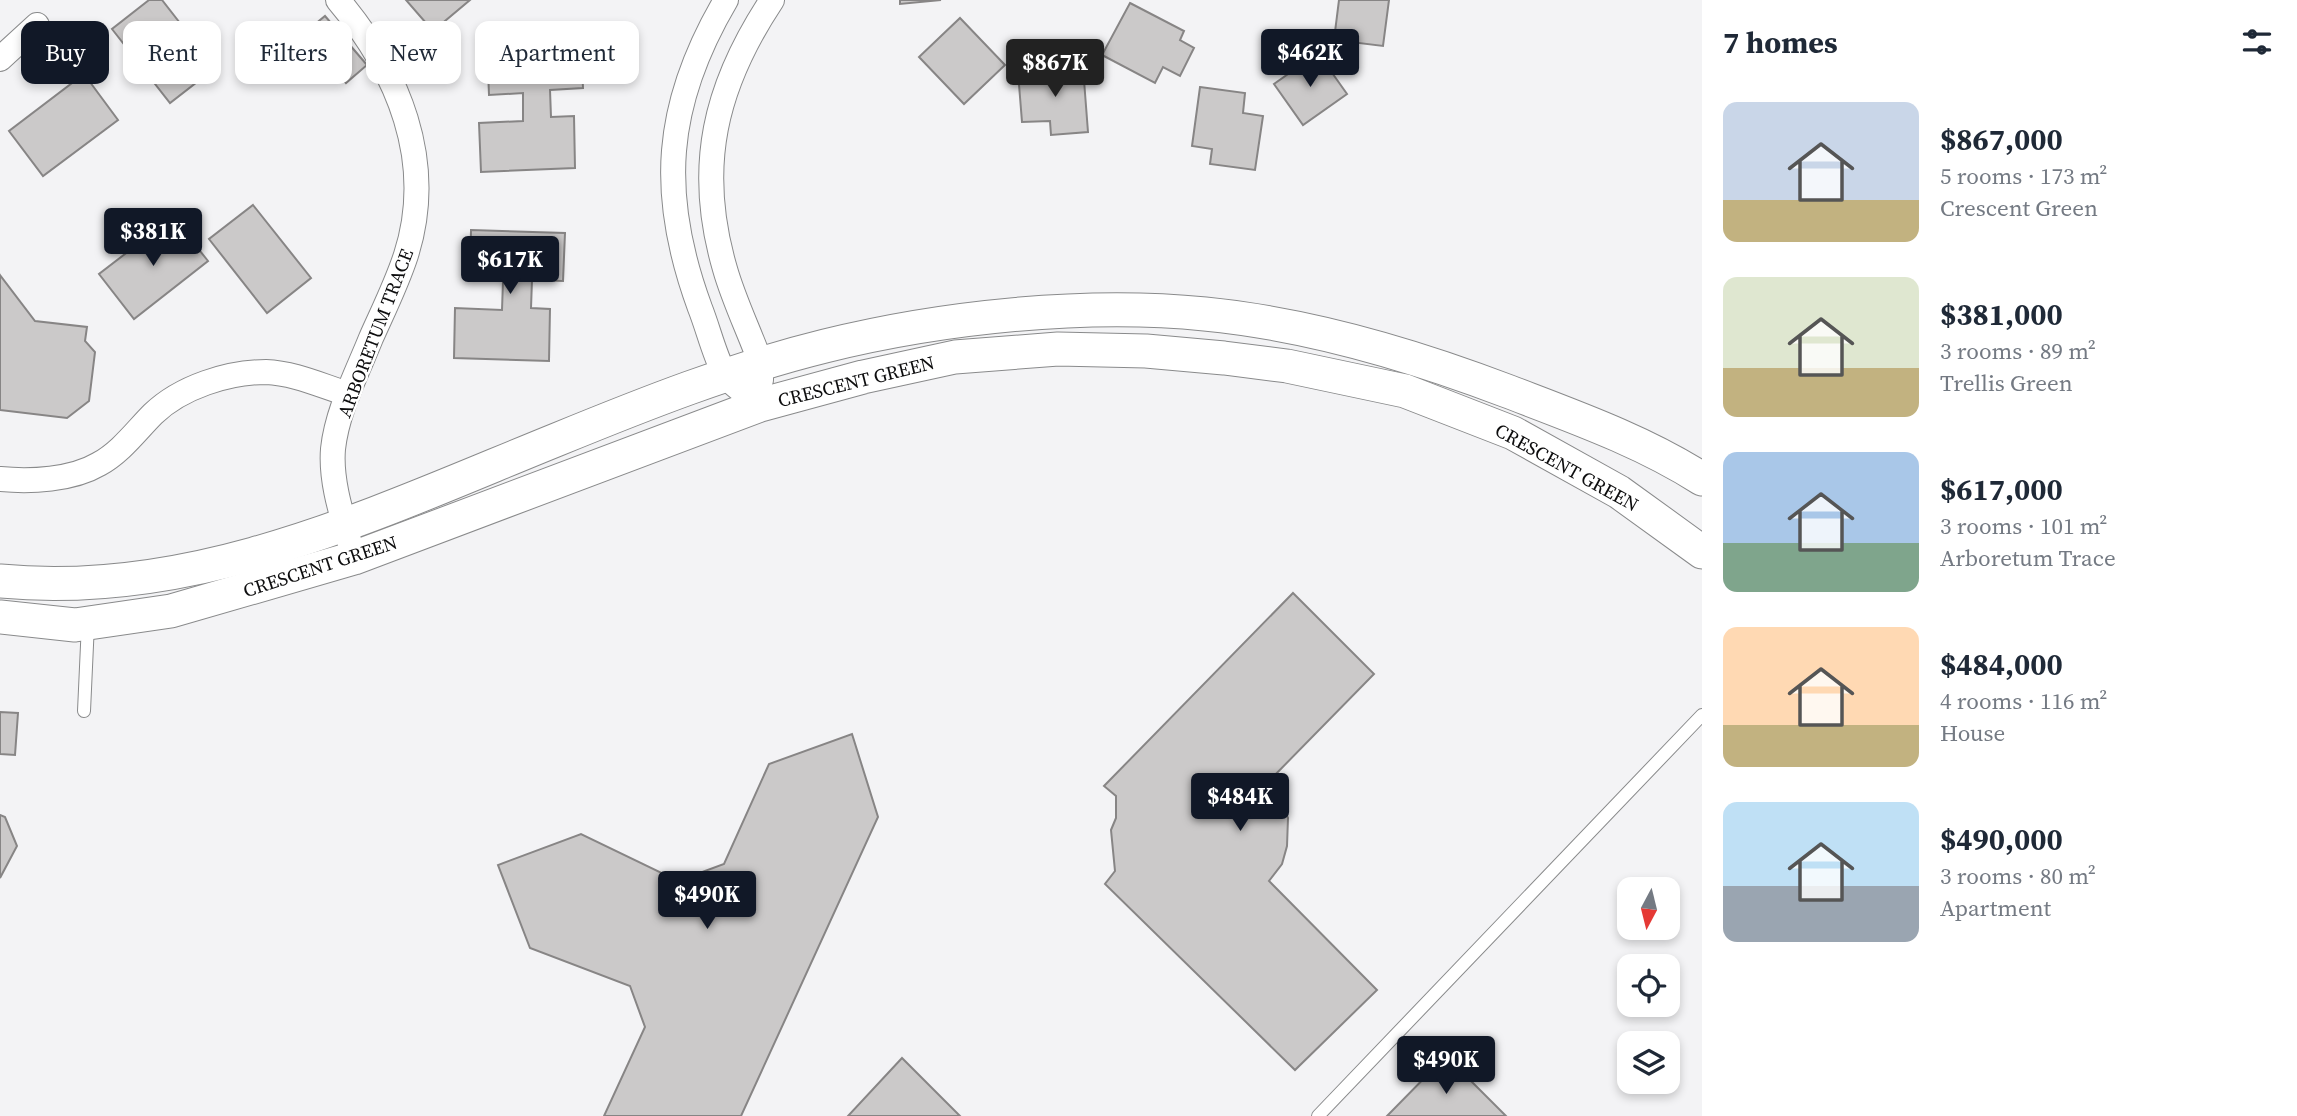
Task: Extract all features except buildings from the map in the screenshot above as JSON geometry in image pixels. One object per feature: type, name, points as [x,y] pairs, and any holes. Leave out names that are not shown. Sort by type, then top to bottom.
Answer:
[{"type":"street","name":"ARBORETUM TRACE","points":[[338,0],[364,31],[388,73],[407,119],[418,164],[414,222],[406,255],[348,394],[333,448],[334,470],[354,558]]},
{"type":"street","points":[[726,0],[704,38],[687,80],[680,108],[671,180],[676,228],[691,282],[725,375],[760,405]]},
{"type":"street","points":[[760,405],[761,364],[725,270],[714,222],[709,174],[713,133],[722,97],[738,57],[772,0]]},
{"type":"street","points":[[0,59],[21,40]]},
{"type":"street","name":"CRESCENT GREEN","points":[[0,581],[111,581],[166,574],[268,551],[386,511],[651,401],[725,375],[826,346],[993,317],[1040,313],[1205,314],[1325,334],[1422,361],[1550,408],[1675,461],[1702,479]]},
{"type":"street","name":"CRESCENT GREEN","points":[[0,617],[75,625],[171,611],[354,558],[760,405],[863,377],[955,357],[1058,349],[1146,351],[1287,366],[1405,391],[1513,433],[1619,492],[1702,552]]},
{"type":"street","points":[[0,479],[43,479],[98,465],[120,449],[156,411],[185,392],[213,380],[267,372],[290,375],[348,394]]},
{"type":"lane","points":[[84,712],[88,623]]},
{"type":"lane","points":[[1318,1116],[1702,715]]}]
